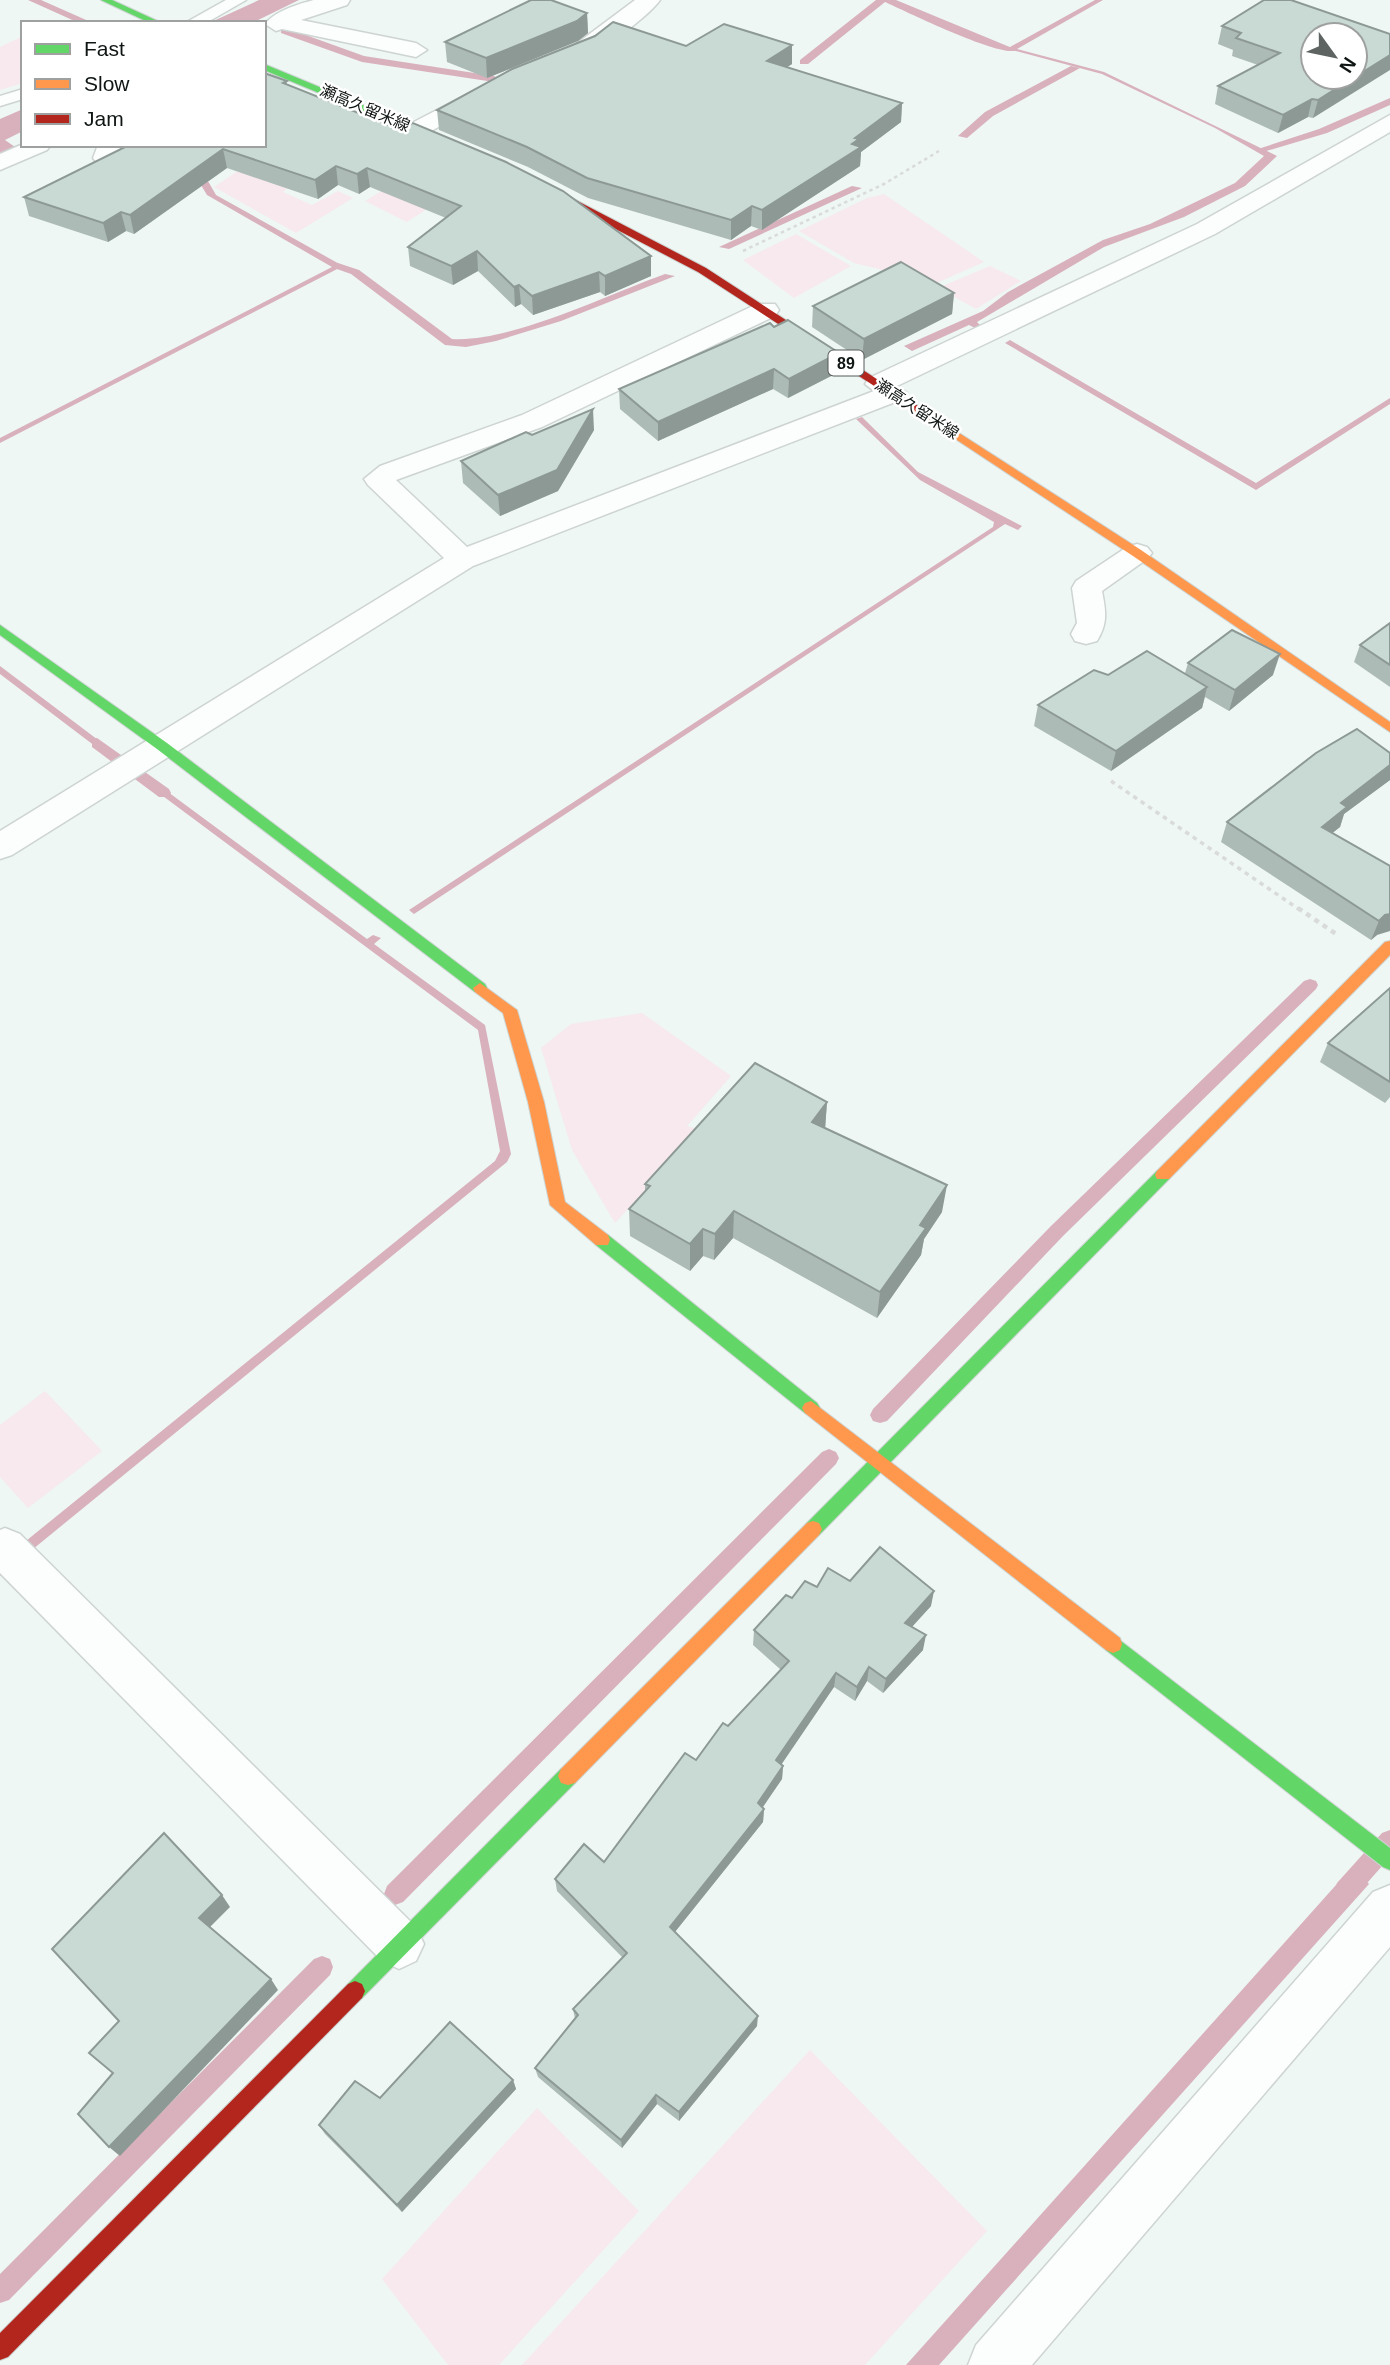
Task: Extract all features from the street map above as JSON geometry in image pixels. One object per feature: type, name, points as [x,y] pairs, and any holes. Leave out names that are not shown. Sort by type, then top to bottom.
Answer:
[{"type":"street","points":[[105,0],[153,21]]},
{"type":"street","points":[[272,25],[305,9],[339,0]]},
{"type":"street","points":[[551,62],[587,48],[649,0]]},
{"type":"street","points":[[272,25],[416,50]]},
{"type":"street","name":"瀬高久留米線","points":[[266,67],[467,152]]},
{"type":"street","points":[[416,130],[504,81]]},
{"type":"street","points":[[0,847],[463,559],[886,388],[1206,229],[1390,122]]},
{"type":"street","points":[[0,163],[35,147]]},
{"type":"street","name":"瀬高久留米線","points":[[530,180],[702,270],[766,310],[1137,553],[1390,727]]},
{"type":"street","points":[[463,559],[379,479],[390,472],[533,421],[766,310]]},
{"type":"street","points":[[1086,634],[1093,623],[1087,588],[1137,553]]},
{"type":"street","points":[[0,629],[162,746],[510,1010],[536,1102],[558,1205],[877,1461],[1390,1860]]},
{"type":"street","points":[[0,2350],[398,1944],[1390,946]]},
{"type":"street","points":[[5,1548],[398,1944]]},
{"type":"street","points":[[996,2365],[1390,1909]]},
{"type":"lane","points":[[197,21],[239,0]]},
{"type":"lane","points":[[0,101],[21,95]]},
{"type":"path","points":[[702,270],[884,184],[939,151]]},
{"type":"path","points":[[1111,781],[1376,961]]},
{"type":"shaded area","points":[[259,0],[299,0],[256,21],[213,21]]},
{"type":"shaded area","points":[[1095,0],[1103,0],[1017,49],[1104,72],[1277,156],[1245,186],[1184,217],[1104,247],[977,322],[980,325],[975,328],[969,325],[912,351],[904,346],[983,311],[1008,292],[1103,240],[1150,224],[1235,183],[1264,156],[1215,128],[1102,74],[1012,50],[1010,47]]},
{"type":"shaded area","points":[[21,37],[21,84],[0,90],[0,47]]},
{"type":"shaded area","points":[[21,110],[21,132],[5,140],[15,147],[0,153],[0,119]]},
{"type":"shaded area","points":[[130,147],[145,147],[201,169],[216,195],[343,266],[0,443],[0,438],[332,267],[207,195],[193,172]]},
{"type":"shaded area","points":[[428,163],[470,181],[407,222],[365,201]]},
{"type":"shaded area","points":[[245,166],[294,182],[283,192],[312,205],[338,191],[353,198],[296,233],[214,187]]},
{"type":"shaded area","points":[[884,194],[984,262],[923,289],[883,270],[854,263],[799,231],[867,198]]},
{"type":"shaded area","points":[[796,234],[851,266],[794,298],[743,260]]},
{"type":"shaded area","points":[[990,266],[1021,281],[976,309],[938,288]]},
{"type":"shaded area","points":[[1010,340],[1256,483],[1390,398],[1390,404],[1256,490],[1005,343]]},
{"type":"shaded area","points":[[862,417],[918,472],[1022,526],[1018,530],[1005,524],[414,914],[409,910],[993,527],[994,522],[920,480],[856,419]]},
{"type":"shaded area","points":[[0,666],[118,755],[112,759],[0,674]]},
{"type":"shaded area","points":[[149,778],[367,939],[373,935],[381,938],[374,944],[485,1025],[511,1154],[507,1162],[0,1576],[0,1562],[495,1161],[500,1151],[478,1030],[144,782]]},
{"type":"shaded area","points":[[642,1013],[731,1076],[687,1126],[701,1130],[615,1223],[572,1150],[541,1048],[571,1024]]},
{"type":"shaded area","points":[[45,1391],[102,1451],[28,1508],[0,1477],[0,1425]]},
{"type":"shaded area","points":[[1356,1869],[1369,1884],[939,2365],[906,2365],[1336,1885]]},
{"type":"shaded area","points":[[810,2050],[987,2231],[865,2365],[522,2365]]},
{"type":"shaded area","points":[[537,2108],[639,2211],[499,2365],[448,2365],[382,2279]]},
{"type":"building","points":[[531,0],[551,0],[587,13],[577,21],[486,58],[445,42]]},
{"type":"building","points":[[1264,0],[1291,0],[1352,21],[1299,21],[1299,91],[1332,91],[1283,115],[1218,86],[1280,53],[1236,38],[1241,33],[1222,26]]},
{"type":"building","points":[[613,22],[686,46],[724,24],[792,45],[767,61],[902,103],[855,138],[859,139],[852,144],[861,147],[762,210],[752,206],[731,220],[587,178],[527,147],[437,110],[512,69],[595,36]]},
{"type":"building","points":[[1369,27],[1390,34],[1390,55],[1369,68]]},
{"type":"building","points":[[266,74],[401,130],[413,123],[506,162],[563,191],[651,256],[605,276],[599,272],[532,296],[519,285],[514,287],[477,251],[451,266],[408,247],[461,206],[367,168],[357,174],[336,166],[315,180],[223,149],[130,215],[121,212],[103,223],[24,197],[125,147],[266,147]]},
{"type":"building","points":[[901,262],[954,293],[864,339],[813,306]]},
{"type":"building","points":[[788,320],[839,353],[789,379],[774,369],[658,422],[619,389],[770,323],[774,327]]},
{"type":"building","points":[[593,409],[557,470],[498,495],[461,461],[526,432],[532,435]]},
{"type":"building","points":[[1390,623],[1390,665],[1360,645]]},
{"type":"building","points":[[1232,630],[1280,654],[1235,690],[1188,663]]},
{"type":"building","points":[[1147,651],[1207,687],[1116,751],[1038,705],[1094,670],[1108,675]]},
{"type":"building","points":[[1357,729],[1390,753],[1390,765],[1341,803],[1347,807],[1322,827],[1390,866],[1390,914],[1379,921],[1227,822],[1316,753]]},
{"type":"building","points":[[1390,988],[1390,1082],[1328,1043]]},
{"type":"building","points":[[755,1063],[827,1102],[812,1122],[947,1185],[920,1225],[926,1228],[880,1292],[734,1211],[715,1234],[703,1229],[690,1244],[629,1209],[650,1186],[645,1184]]},
{"type":"building","points":[[880,1547],[934,1591],[905,1623],[926,1635],[886,1679],[869,1667],[857,1687],[836,1673],[776,1760],[783,1766],[758,1803],[764,1809],[670,1927],[758,2016],[679,2112],[656,2095],[621,2140],[535,2068],[578,2015],[573,2009],[627,1953],[555,1879],[584,1844],[604,1862],[685,1753],[696,1760],[723,1723],[728,1726],[789,1661],[754,1630],[786,1595],[792,1598],[805,1581],[817,1587],[828,1568],[850,1581]]},
{"type":"building","points":[[164,1833],[222,1895],[199,1918],[271,1979],[109,2147],[78,2114],[113,2073],[89,2053],[119,2021],[52,1949]]},
{"type":"building","points":[[450,2022],[513,2080],[397,2205],[319,2125],[355,2081],[380,2098]]},
{"type":"waterway","points":[[33,0],[83,21]]},
{"type":"waterway","points":[[804,62],[882,0]]},
{"type":"waterway","points":[[888,0],[964,33],[1012,50]]},
{"type":"waterway","points":[[285,31],[362,59],[494,79]]},
{"type":"waterway","points":[[963,136],[989,114],[1075,68]]},
{"type":"waterway","points":[[1263,149],[1323,131],[1390,101]]},
{"type":"waterway","points":[[725,247],[856,188]]},
{"type":"waterway","points":[[338,266],[355,272],[449,342],[466,343],[523,330],[669,276]]},
{"type":"waterway","points":[[97,743],[164,793]]},
{"type":"waterway","points":[[880,1415],[1057,1231],[1310,985]]},
{"type":"waterway","points":[[395,1894],[829,1458]]},
{"type":"waterway","points":[[1345,1891],[1390,1841]]},
{"type":"waterway","points":[[0,2291],[322,1967]]},
{"type":"traffic: fast","points":[[105,0],[153,21]]},
{"type":"traffic: fast","points":[[266,68],[456,147]]},
{"type":"traffic: fast","points":[[0,629],[162,746],[480,988]]},
{"type":"traffic: fast","points":[[813,1529],[1163,1175]]},
{"type":"traffic: fast","points":[[602,1240],[811,1408]]},
{"type":"traffic: fast","points":[[1113,1644],[1390,1860]]},
{"type":"traffic: fast","points":[[355,1991],[568,1776]]},
{"type":"traffic: slow","points":[[917,409],[1137,553],[1390,728]]},
{"type":"traffic: slow","points":[[1163,1175],[1390,946]]},
{"type":"traffic: slow","points":[[480,988],[510,1010],[536,1102],[558,1205],[602,1240]]},
{"type":"traffic: slow","points":[[811,1408],[1113,1644]]},
{"type":"traffic: slow","points":[[568,1776],[813,1529]]},
{"type":"traffic: jam","points":[[539,185],[702,270],[917,409]]},
{"type":"traffic: jam","points":[[0,2349],[355,1991]]}]
